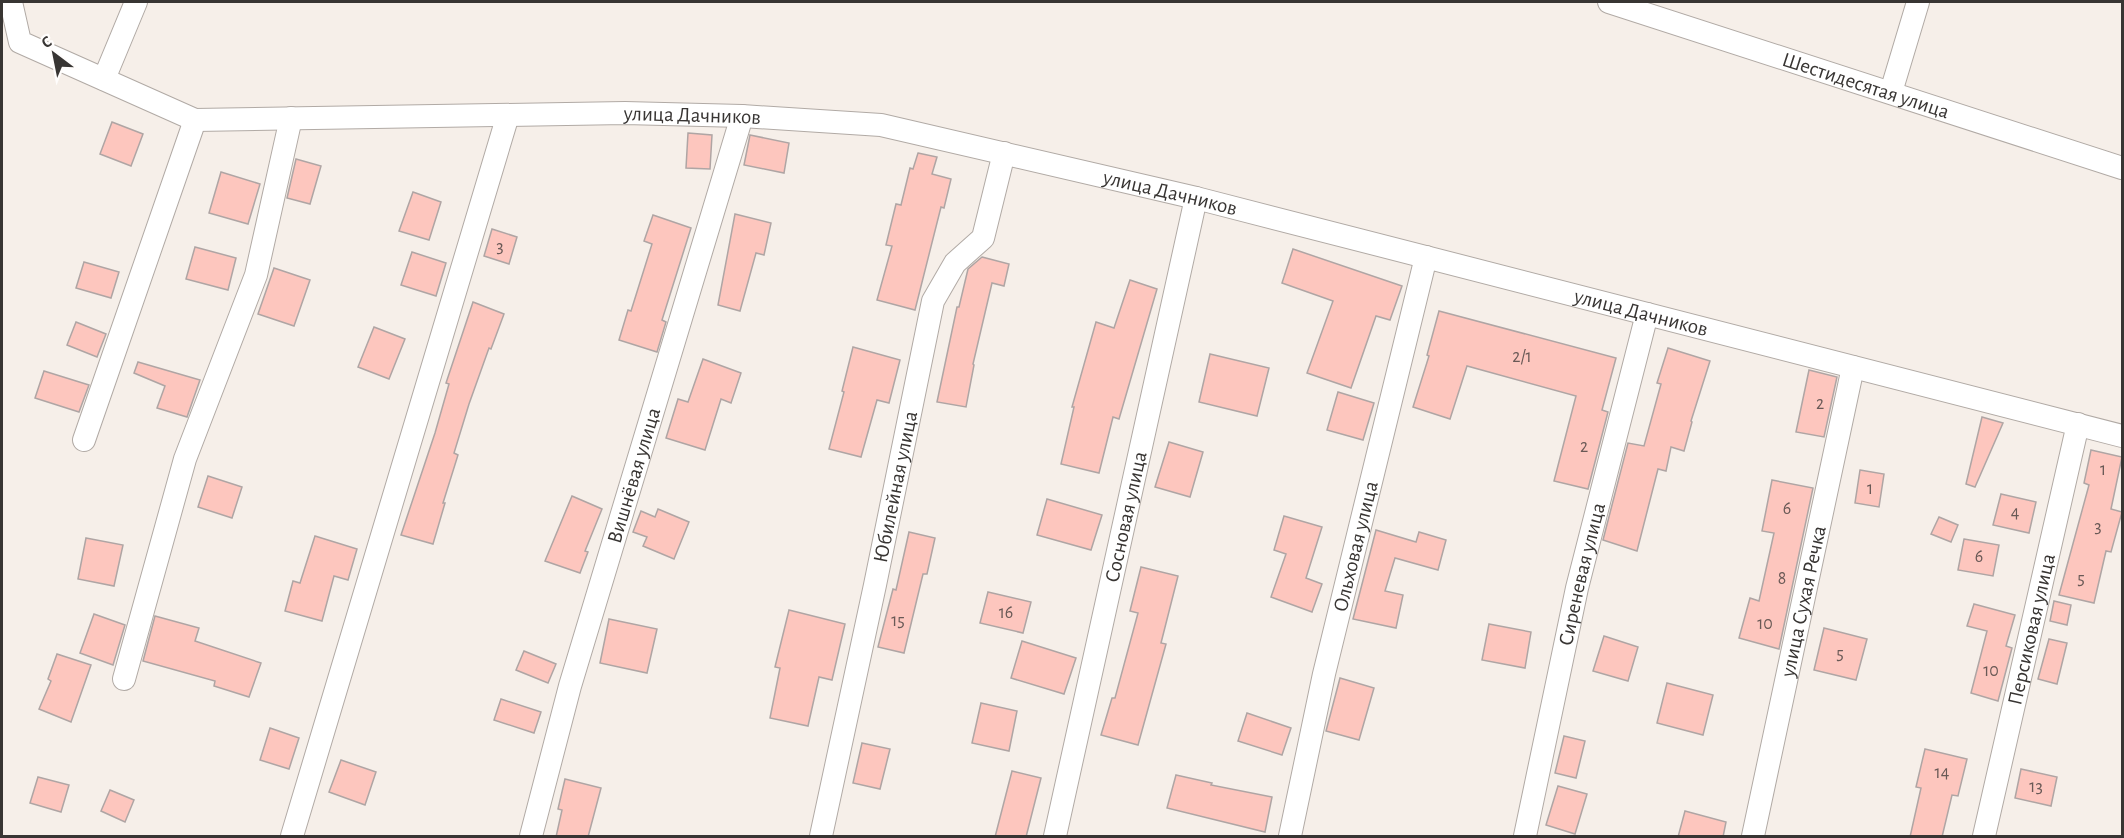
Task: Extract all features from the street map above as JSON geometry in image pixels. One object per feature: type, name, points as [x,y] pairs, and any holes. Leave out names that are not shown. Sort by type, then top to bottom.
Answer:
[{"type":"street","points":[[11,2],[20,42],[195,120],[84,440]]},
{"type":"street","points":[[104,79],[136,2]]},
{"type":"street","name":"Шестидесятая улица","points":[[1609,2],[2122,168]]},
{"type":"street","points":[[1891,92],[1918,2]]},
{"type":"street","name":"улица Дачников","points":[[195,120],[625,113],[742,116],[881,125],[1196,198],[2122,436]]},
{"type":"street","points":[[292,837],[508,115]]},
{"type":"street","name":"Вишнёвая улица","points":[[531,837],[570,686],[742,116]]},
{"type":"street","points":[[124,679],[185,459],[256,275],[291,118]]},
{"type":"street","name":"Юбилейная улица","points":[[821,837],[878,574],[933,301],[955,262],[984,238],[1004,153]]},
{"type":"street","name":"Сосновая улица","points":[[1055,837],[1196,198]]},
{"type":"street","name":"Ольховая улица","points":[[1290,837],[1324,674],[1426,257]]},
{"type":"street","name":"Сиреневая улица","points":[[1525,837],[1577,588],[1647,314]]},
{"type":"street","name":"улица Сухая Речка","points":[[1753,837],[1853,367]]},
{"type":"street","name":"Персиковая улица","points":[[1984,837],[2078,424]]},
{"type":"building","points":[[112,122],[143,134],[131,166],[100,154]]},
{"type":"building","points":[[688,133],[712,135],[710,169],[686,168]]},
{"type":"building","points":[[750,135],[789,143],[784,173],[744,165]]},
{"type":"building","points":[[918,153],[937,157],[932,174],[951,179],[944,208],[941,207],[915,310],[877,300],[892,246],[886,245],[896,204],[901,205],[910,168],[913,169]]},
{"type":"building","points":[[296,159],[321,166],[310,204],[287,198]]},
{"type":"building","points":[[221,172],[260,184],[248,224],[209,213]]},
{"type":"building","points":[[413,192],[441,202],[429,240],[399,231]]},
{"type":"building","points":[[735,214],[771,223],[764,255],[756,253],[740,311],[718,305]]},
{"type":"building","points":[[653,215],[691,228],[662,320],[666,322],[657,352],[619,340],[628,310],[631,311],[652,244],[644,241]]},
{"type":"building","points":[[492,229],[517,237],[509,264],[484,256]]},
{"type":"building","points":[[195,247],[236,258],[228,290],[186,279]]},
{"type":"building","points":[[1293,249],[1402,286],[1390,320],[1376,316],[1351,388],[1307,373],[1333,301],[1282,283]]},
{"type":"building","points":[[412,252],[446,263],[436,296],[401,285]]},
{"type":"building","points":[[982,257],[1009,264],[1004,286],[992,283],[973,364],[966,407],[937,402],[957,307],[959,307],[968,269]]},
{"type":"building","points":[[84,262],[119,272],[111,298],[76,288]]},
{"type":"building","points":[[274,268],[310,280],[294,326],[258,314]]},
{"type":"building","points":[[1130,280],[1157,289],[1119,419],[1113,417],[1099,473],[1061,464],[1074,407],[1072,407],[1096,322],[1114,328]]},
{"type":"building","points":[[473,302],[504,314],[469,404],[454,453],[458,455],[433,544],[401,535],[435,433],[449,384],[446,383]]},
{"type":"building","points":[[1439,311],[1616,358],[1602,410],[1608,412],[1588,489],[1554,481],[1576,396],[1467,366],[1450,419],[1413,407],[1429,356],[1427,355]]},
{"type":"building","points":[[76,322],[106,334],[97,357],[67,345]]},
{"type":"building","points":[[374,327],[405,339],[389,379],[358,367]]},
{"type":"building","points":[[853,347],[900,360],[889,403],[877,400],[861,457],[829,449]]},
{"type":"building","points":[[1668,348],[1710,361],[1684,451],[1671,447],[1666,471],[1658,469],[1637,551],[1603,540],[1628,443],[1644,446],[1661,384],[1657,383]]},
{"type":"building","points":[[1210,354],[1269,368],[1257,416],[1199,402]]},
{"type":"building","points":[[703,359],[741,373],[731,403],[721,399],[705,450],[666,438],[678,399],[688,402]]},
{"type":"building","points":[[138,362],[200,380],[187,417],[157,408],[165,386],[134,373]]},
{"type":"building","points":[[1809,370],[1837,377],[1824,437],[1796,432]]},
{"type":"building","points":[[44,371],[89,385],[79,412],[35,398]]},
{"type":"building","points":[[1338,392],[1374,403],[1363,440],[1327,430]]},
{"type":"building","points":[[1982,417],[2003,423],[1975,487],[1966,484]]},
{"type":"building","points":[[1169,442],[1203,452],[1190,497],[1155,487]]},
{"type":"building","points":[[2091,450],[2122,457],[2111,509],[2122,512],[2111,552],[2106,551],[2094,603],[2059,595],[2089,485],[2084,483]]},
{"type":"building","points":[[1860,470],[1884,474],[1879,507],[1855,503]]},
{"type":"building","points":[[208,476],[242,487],[232,518],[198,507]]},
{"type":"building","points":[[1772,480],[1813,488],[1779,649],[1739,638],[1750,598],[1759,601],[1774,533],[1762,531]]},
{"type":"building","points":[[2001,494],[2036,502],[2029,533],[1993,525]]},
{"type":"building","points":[[572,496],[602,509],[585,551],[588,552],[580,573],[545,561]]},
{"type":"building","points":[[1047,499],[1102,515],[1091,550],[1037,535]]},
{"type":"building","points":[[658,509],[689,522],[674,559],[643,546],[647,537],[633,532],[641,511],[655,517]]},
{"type":"building","points":[[1284,516],[1322,527],[1306,578],[1322,584],[1312,612],[1271,597],[1286,554],[1274,550]]},
{"type":"building","points":[[1939,517],[1958,525],[1951,542],[1931,534]]},
{"type":"building","points":[[1376,530],[1416,542],[1419,532],[1446,540],[1438,570],[1395,558],[1385,591],[1403,595],[1396,628],[1353,619]]},
{"type":"building","points":[[909,532],[935,538],[927,574],[923,574],[904,653],[878,647],[893,589],[896,590]]},
{"type":"building","points":[[315,536],[357,549],[348,580],[334,576],[322,621],[285,611],[293,581],[300,583]]},
{"type":"building","points":[[86,538],[123,545],[114,586],[78,579]]},
{"type":"building","points":[[1964,539],[1999,545],[1993,576],[1958,570]]},
{"type":"building","points":[[1141,567],[1178,576],[1161,643],[1166,644],[1138,745],[1101,735],[1112,698],[1115,698],[1138,613],[1130,611]]},
{"type":"building","points":[[988,592],[1031,602],[1023,633],[980,623]]},
{"type":"building","points":[[2054,601],[2071,605],[2067,625],[2050,621]]},
{"type":"building","points":[[1974,604],[2015,615],[2006,646],[2012,648],[1998,701],[1971,693],[1987,631],[1967,626]]},
{"type":"building","points":[[789,610],[845,624],[832,680],[819,677],[808,726],[770,718],[780,668],[775,667]]},
{"type":"building","points":[[94,614],[125,625],[113,665],[80,653]]},
{"type":"building","points":[[155,616],[199,628],[195,641],[261,663],[249,697],[214,686],[215,681],[143,661]]},
{"type":"building","points":[[609,619],[657,629],[647,673],[600,663]]},
{"type":"building","points":[[1489,624],[1531,632],[1525,668],[1482,660]]},
{"type":"building","points":[[1824,628],[1867,639],[1856,680],[1814,670]]},
{"type":"building","points":[[1604,636],[1638,647],[1628,681],[1593,671]]},
{"type":"building","points":[[2049,639],[2067,643],[2057,684],[2038,679]]},
{"type":"building","points":[[1022,641],[1076,658],[1064,694],[1011,678]]},
{"type":"building","points":[[524,651],[556,664],[548,683],[516,670]]},
{"type":"building","points":[[57,654],[91,665],[71,722],[39,709],[51,681],[48,679]]},
{"type":"building","points":[[1340,678],[1374,688],[1359,740],[1326,731]]},
{"type":"building","points":[[1667,683],[1713,695],[1703,735],[1657,723]]},
{"type":"building","points":[[501,699],[541,712],[534,733],[494,720]]},
{"type":"building","points":[[981,703],[1017,711],[1009,751],[972,743]]},
{"type":"building","points":[[1247,713],[1291,728],[1282,755],[1238,741]]},
{"type":"building","points":[[270,728],[299,738],[289,769],[260,760]]},
{"type":"building","points":[[1564,736],[1585,741],[1576,778],[1555,773]]},
{"type":"building","points":[[862,743],[890,749],[880,789],[853,783]]},
{"type":"building","points":[[1925,749],[1967,759],[1958,796],[1952,795],[1942,837],[1910,837],[1921,788],[1916,787]]},
{"type":"building","points":[[341,760],[376,772],[365,805],[329,792]]},
{"type":"building","points":[[2021,769],[2057,777],[2051,806],[2015,798]]},
{"type":"building","points":[[1012,771],[1041,778],[1026,837],[995,837]]},
{"type":"building","points":[[1176,775],[1212,783],[1211,785],[1272,797],[1265,832],[1167,808]]},
{"type":"building","points":[[38,777],[69,785],[61,812],[30,803]]},
{"type":"building","points":[[565,779],[601,788],[588,837],[556,837],[562,810],[558,809]]},
{"type":"building","points":[[1558,786],[1587,794],[1575,834],[1546,825]]},
{"type":"building","points":[[110,790],[134,800],[125,822],[101,811]]},
{"type":"building","points":[[1685,811],[1726,822],[1723,837],[1678,837]]}]
